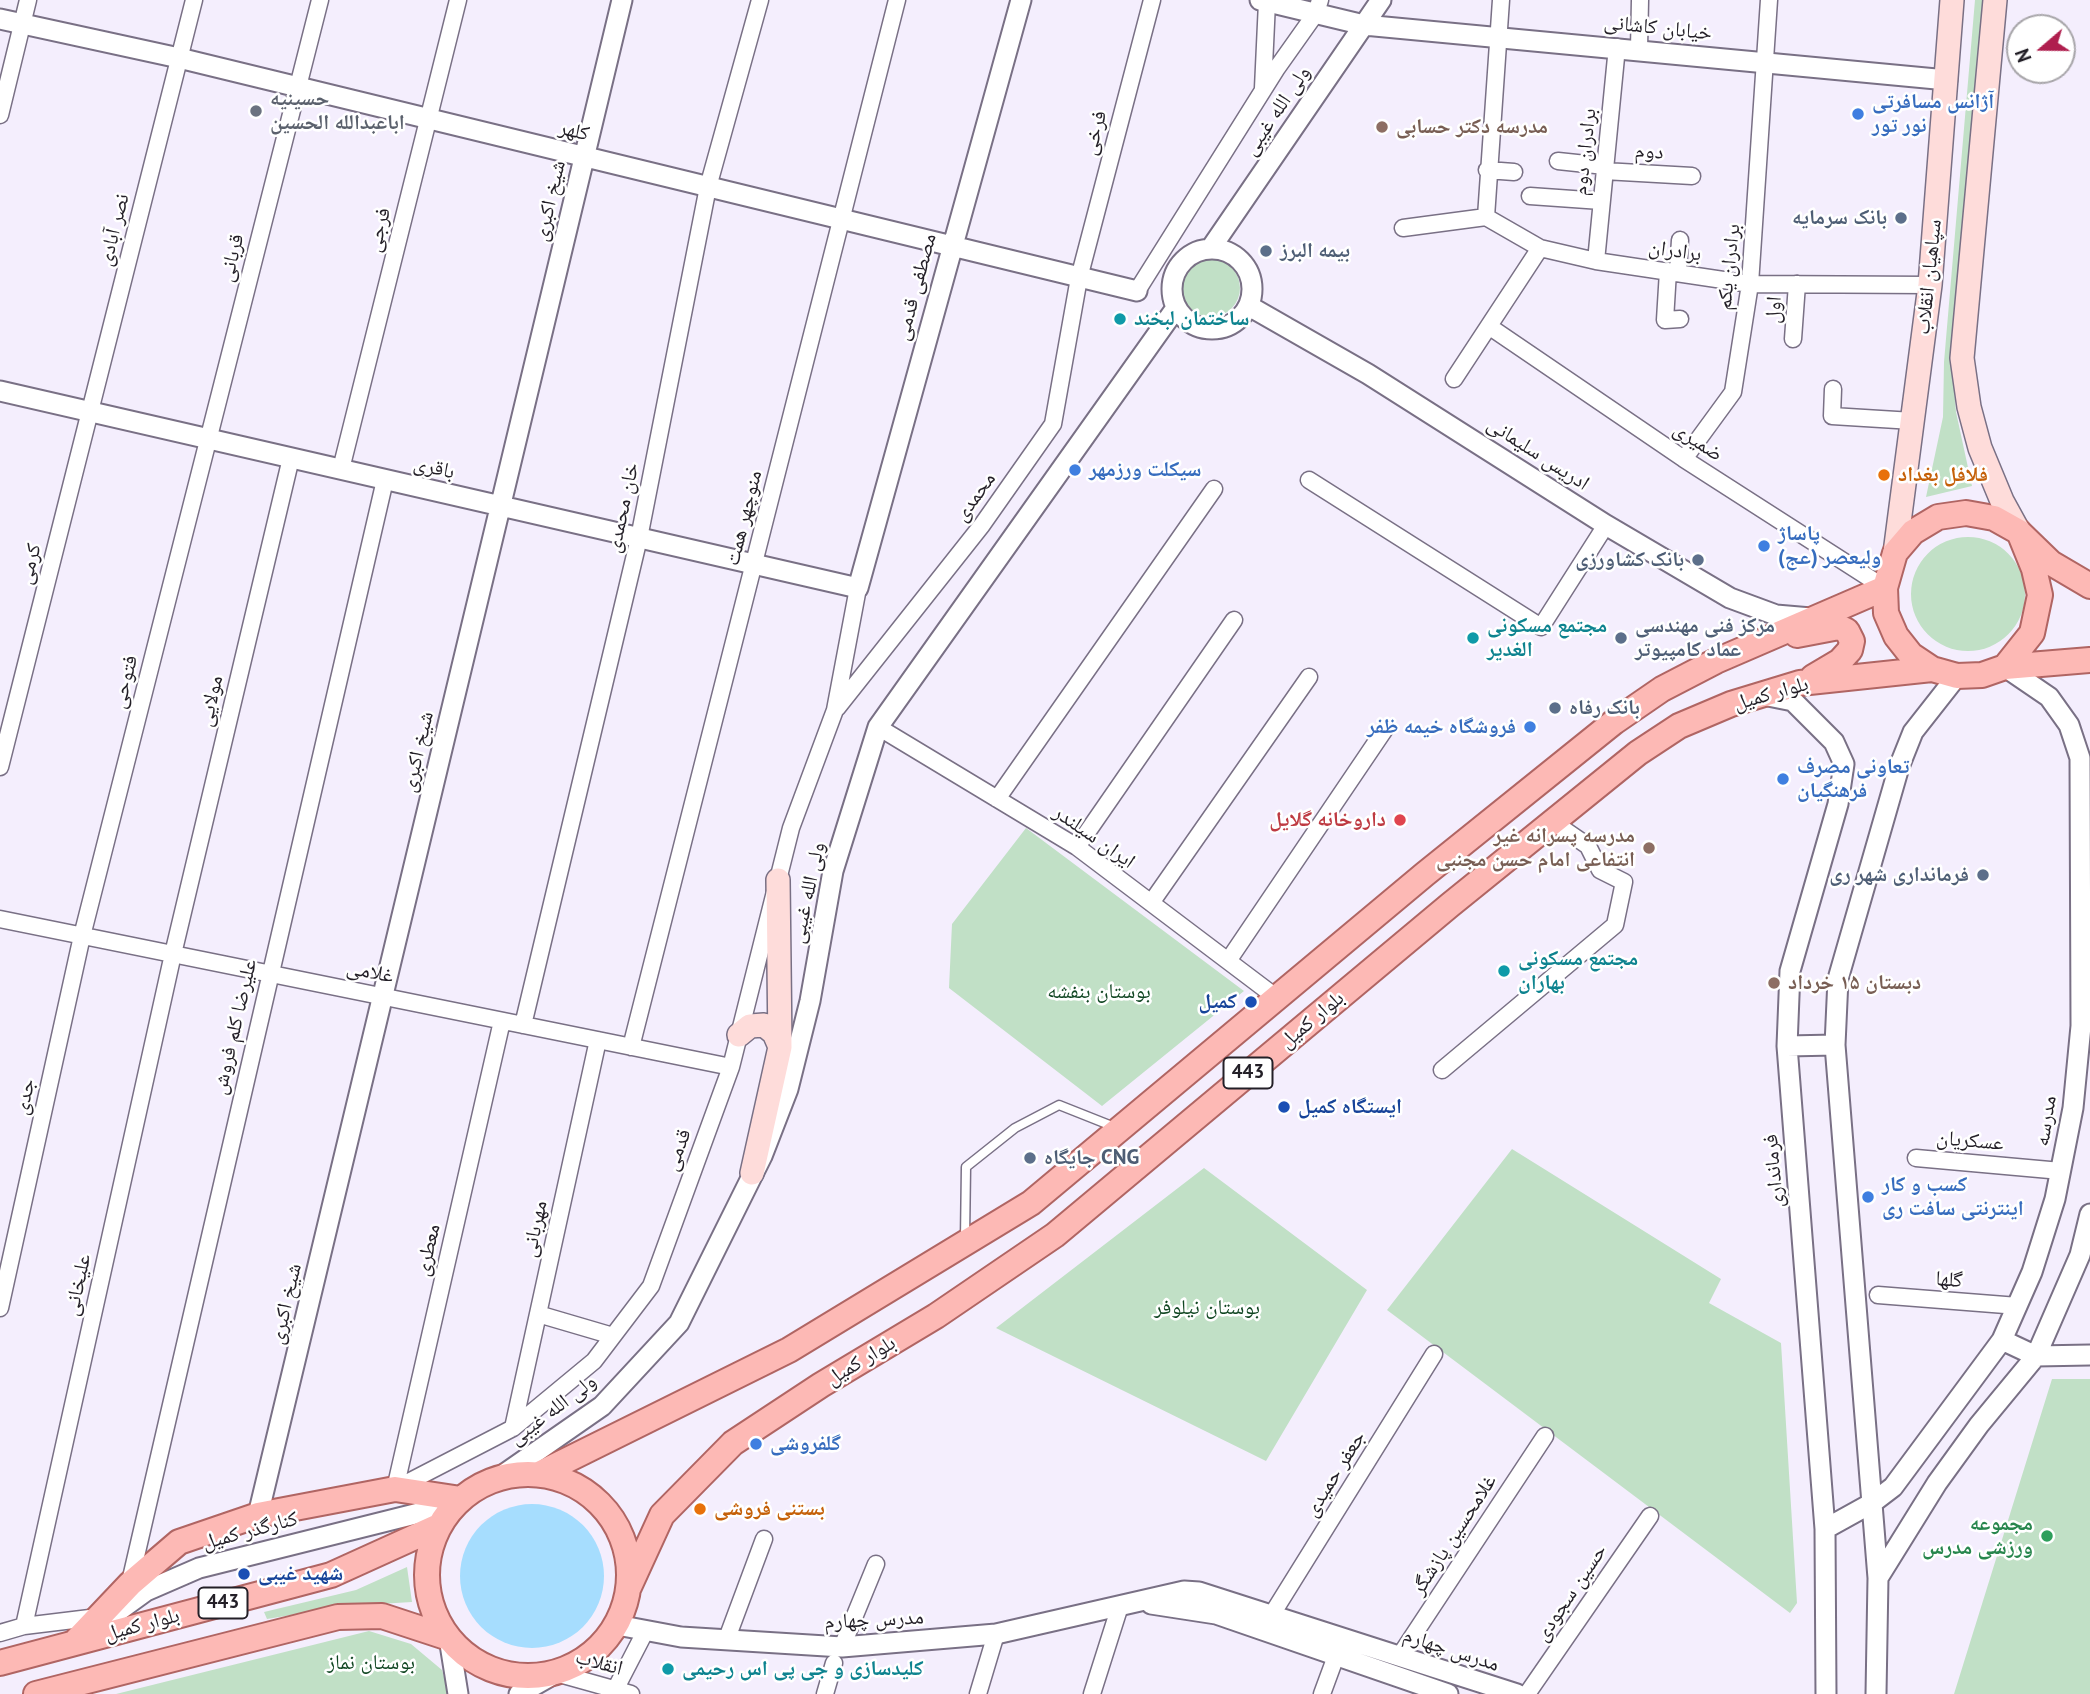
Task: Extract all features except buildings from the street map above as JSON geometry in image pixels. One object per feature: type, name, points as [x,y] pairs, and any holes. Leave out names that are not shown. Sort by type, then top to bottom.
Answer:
[{"type":"main road","name":"سپاهیان انقلاب","points":[[1895,553],[1930,285],[1952,0]]},
{"type":"main road","name":"سپاهیان انقلاب","points":[[1995,0],[1962,358],[1969,407],[1980,448],[2002,501],[2019,532]]},
{"type":"main road","points":[[2090,586],[2050,564],[2019,532],[1994,517],[1966,513],[1938,517],[1913,531],[1895,553],[1885,589],[1886,613],[1896,636],[1912,655],[1932,669],[1957,676],[1982,675],[2005,667],[2090,660]]},
{"type":"main road","points":[[2005,667],[2032,633],[2040,595],[2034,569],[2019,532]]},
{"type":"main road","name":"بلوار کمیل","points":[[539,1474],[789,1350],[1031,1203],[1614,722],[1662,688],[1811,618],[1885,589]]},
{"type":"main road","points":[[1749,649],[1821,630],[1839,627],[1847,631],[1852,640],[1850,650],[1840,661],[1800,684]]},
{"type":"main road","name":"بلوار کمیل","points":[[629,1587],[662,1515],[733,1443],[821,1385],[936,1316],[1055,1235],[1638,753],[1679,726],[1800,684],[1932,669]]},
{"type":"main road","points":[[752,1174],[780,1047],[778,880]]},
{"type":"main road","points":[[739,1035],[750,1026],[764,1025],[774,1033],[780,1047]]},
{"type":"main road","points":[[539,1474],[579,1488],[596,1500],[616,1525],[627,1555],[629,1587],[617,1625],[601,1646],[580,1663],[556,1673],[526,1677],[497,1672],[470,1659],[449,1638],[434,1612],[427,1584],[429,1554],[439,1525],[458,1502],[475,1488],[500,1477],[539,1474]]},
{"type":"main road","points":[[74,1642],[130,1584],[179,1542],[258,1515],[395,1489],[458,1502]]},
{"type":"main road","name":"بلوار کمیل","points":[[0,1663],[331,1575],[439,1525]]},
{"type":"main road","name":"بلوار کمیل","points":[[36,1694],[338,1617],[382,1616],[449,1638]]},
{"type":"street","points":[[0,115],[28,0]]},
{"type":"street","name":"نصر آبادی","points":[[90,412],[194,0]]},
{"type":"street","name":"قربانی","points":[[208,439],[320,0]]},
{"type":"street","name":"فرجی","points":[[341,469],[458,0]]},
{"type":"street","name":"شیخ اکبری","points":[[258,1515],[622,0]]},
{"type":"street","name":"خان محمدی","points":[[523,1025],[639,538],[708,187],[760,0]]},
{"type":"street","name":"منوچهر همت","points":[[631,1047],[897,0]]},
{"type":"street","name":"مصطفی قدمی","points":[[858,588],[1021,0]]},
{"type":"street","name":"فرخی","points":[[1079,278],[1152,0]]},
{"type":"street","name":"ولی الله غیبی","points":[[1211,248],[1381,0]]},
{"type":"street","points":[[1403,228],[1486,218],[1487,170],[1501,0]]},
{"type":"street","points":[[1639,49],[1640,0]]},
{"type":"street","name":"برادران یکم","points":[[1684,459],[1733,392],[1750,284],[1767,62],[1769,0]]},
{"type":"street","points":[[1263,91],[1264,1]]},
{"type":"street","name":"خیابان کاشانی","points":[[1264,1],[1318,7],[1364,24],[1947,80]]},
{"type":"street","points":[[1137,291],[1318,7]]},
{"type":"street","name":"کلهر","points":[[0,19],[179,58],[1137,291]]},
{"type":"street","name":"برادران دوم","points":[[1596,261],[1617,47]]},
{"type":"street","points":[[1558,161],[1604,168]]},
{"type":"street","name":"دوم","points":[[1604,168],[1692,176]]},
{"type":"street","points":[[1487,170],[1514,173]]},
{"type":"street","points":[[1530,196],[1601,201]]},
{"type":"street","name":"برادران","points":[[1486,218],[1540,248],[1596,261],[1750,284],[1930,285]]},
{"type":"street","points":[[1680,240],[1665,320],[1680,319]]},
{"type":"street","points":[[1211,248],[1237,256],[1252,279],[1249,306],[1242,317],[1219,329],[1194,326],[1176,307],[1172,288],[1177,268],[1186,257],[1211,248]]},
{"type":"street","points":[[1454,379],[1540,248]]},
{"type":"street","name":"محمدی","points":[[835,710],[982,525],[1053,424],[1079,278]]},
{"type":"street","name":"اول","points":[[1793,339],[1797,284]]},
{"type":"street","name":"ادریس سلیمانی","points":[[1249,306],[1368,374],[1606,525],[1730,598],[1776,615],[1811,618]]},
{"type":"street","name":"ولی الله غیبی","points":[[500,1477],[602,1406],[679,1323],[752,1174],[788,1089],[810,1001],[833,871],[878,727],[1176,307]]},
{"type":"street","name":"ضمیری","points":[[1490,327],[1684,459],[1885,589]]},
{"type":"street","points":[[1833,390],[1831,424],[1913,421]]},
{"type":"street","name":"باقری","points":[[0,391],[858,588]]},
{"type":"street","name":"کرمی","points":[[0,767],[90,412]]},
{"type":"street","name":"فتوحی","points":[[82,936],[208,439]]},
{"type":"street","name":"مولایی","points":[[173,954],[291,458]]},
{"type":"street","name":"علیرضا کلم فروش","points":[[130,1584],[385,480]]},
{"type":"street","points":[[1309,480],[1541,627],[1606,525]]},
{"type":"street","points":[[997,799],[1214,489]]},
{"type":"street","points":[[835,710],[858,588]]},
{"type":"street","points":[[1077,847],[1234,620]]},
{"type":"street","name":"مدرسه","points":[[1825,1529],[1872,1503],[1893,1487],[2002,1340],[2018,1306],[2056,1199],[2073,1108],[2081,1026],[2080,758],[2069,725],[2049,696],[2005,667]]},
{"type":"street","points":[[1876,1694],[1878,1577],[1835,1045],[1838,979],[1899,767],[1913,732],[1957,676]]},
{"type":"street","points":[[1151,903],[1309,677]]},
{"type":"street","name":"فرمانداری","points":[[1762,695],[1793,701],[1834,742],[1844,764],[1838,804],[1790,971],[1787,1046],[1825,1529],[1826,1694]]},
{"type":"street","name":"قدمی","points":[[395,1489],[513,1428],[594,1361],[651,1286],[731,1067],[791,828],[835,710]]},
{"type":"street","name":"ایران سیلندر","points":[[878,727],[1077,847],[1277,998]]},
{"type":"street","points":[[1228,961],[1385,729]]},
{"type":"street","points":[[1442,1070],[1615,925],[1624,883],[1600,870],[1588,846],[1553,821]]},
{"type":"street","name":"غلامی","points":[[0,919],[731,1067]]},
{"type":"street","name":"جدی","points":[[0,1308],[82,936]]},
{"type":"street","name":"علیخانی","points":[[24,1626],[173,954]]},
{"type":"street","name":"معطری","points":[[395,1489],[502,1021]]},
{"type":"street","name":"مهربانی","points":[[513,1428],[598,1040]]},
{"type":"street","points":[[1787,1046],[1835,1045]]},
{"type":"street","name":"عسکریان","points":[[1916,1158],[2061,1171]]},
{"type":"street","points":[[1878,1577],[1958,1454],[2036,1356],[2080,1255],[2090,1214]]},
{"type":"street","name":"گلها","points":[[1878,1295],[2018,1306]]},
{"type":"street","points":[[538,1314],[613,1336]]},
{"type":"street","points":[[2002,1340],[2036,1356],[2090,1355]]},
{"type":"street","name":"جعفر حمیدی","points":[[1271,1616],[1434,1354]]},
{"type":"street","name":"غلامحسین پازشگر","points":[[1399,1657],[1545,1436]]},
{"type":"street","name":"کنارگذر کمیل","points":[[74,1642],[146,1591],[199,1568],[458,1502]]},
{"type":"street","name":"حسین سجودی","points":[[1527,1694],[1650,1516]]},
{"type":"street","points":[[726,1641],[764,1539]]},
{"type":"street","points":[[825,1694],[838,1655],[876,1564]]},
{"type":"street","name":"مدرس چهارم","points":[[617,1625],[838,1655],[996,1634],[1184,1591],[1199,1592],[1517,1694]]},
{"type":"street","points":[[1092,1694],[1124,1605]]},
{"type":"street","name":"مدرس چهارم","points":[[1124,1605],[1216,1614],[1448,1694]]},
{"type":"street","points":[[0,1633],[24,1626],[98,1617]]},
{"type":"street","points":[[619,1693],[646,1630]]},
{"type":"street","points":[[978,1694],[996,1634]]},
{"type":"street","points":[[449,1638],[458,1694]]},
{"type":"street","points":[[1322,1694],[1336,1656]]},
{"type":"street","points":[[519,1694],[556,1673]]},
{"type":"street","name":"انقلاب","points":[[556,1673],[619,1693]]},
{"type":"lane","points":[[964,1246],[966,1167],[1015,1128],[1059,1104],[1120,1129]]},
{"type":"green space","points":[[1975,0],[1984,0],[1952,364],[1956,412],[1972,486],[1926,497],[1943,417],[1944,362]]},
{"type":"green space","points":[[1211,259],[1222,261],[1235,272],[1240,288],[1238,299],[1227,312],[1211,317],[1200,315],[1187,304],[1182,288],[1184,277],[1195,264]]},
{"type":"green space","points":[[1968,537],[1990,542],[2008,554],[2020,572],[2025,594],[2020,616],[2008,634],[1990,646],[1968,651],[1946,646],[1928,634],[1916,616],[1911,594],[1916,572],[1928,554],[1946,542]]},
{"type":"green space","name":"بوستان بنفشه","points":[[1026,828],[1244,991],[1102,1106],[949,988],[952,924]]},
{"type":"green space","points":[[1512,1149],[1721,1279],[1709,1303],[1781,1343],[1797,1603],[1790,1613],[1387,1310]]},
{"type":"green space","name":"بوستان نیلوفر","points":[[1204,1168],[1367,1290],[1266,1461],[996,1328]]},
{"type":"green space","name":"مجموعه ورزشی مدرس","points":[[2052,1379],[2090,1379],[2090,1694],[1954,1694]]},
{"type":"green space","points":[[407,1567],[412,1602],[346,1606],[267,1619],[264,1612],[356,1590]]},
{"type":"green space","name":"بوستان نماز","points":[[369,1631],[411,1644],[442,1670],[449,1694],[116,1694]]},
{"type":"water","points":[[532,1504],[560,1509],[583,1525],[599,1548],[604,1576],[599,1604],[583,1627],[560,1643],[532,1648],[504,1643],[481,1627],[465,1604],[460,1576],[465,1548],[481,1525],[504,1509]]},
{"type":"place","name":"حسینیه اباعبدالله الحسین","points":[[256,111]]},
{"type":"place","name":"آژانس مسافرتی نور تور","points":[[1858,114]]},
{"type":"place","name":"مدرسه دکتر حسابی","points":[[1382,127]]},
{"type":"place","name":"بانک سرمایه","points":[[1901,218]]},
{"type":"place","name":"بیمه البرز","points":[[1266,251]]},
{"type":"place","name":"ساختمان لبخند","points":[[1120,319]]},
{"type":"place","name":"سیکلت ورزمهر","points":[[1075,470]]},
{"type":"place","name":"فلافل بغداد","points":[[1884,475]]},
{"type":"place","name":"پاساژ ولیعصر (عج)","points":[[1764,546]]},
{"type":"place","name":"بانک کشاورزی","points":[[1698,560]]},
{"type":"place","name":"مجتمع مسکونی الغدیر","points":[[1473,638]]},
{"type":"place","name":"مرکز فنی مهندسی عماد کامپیوتر","points":[[1621,638]]},
{"type":"place","name":"بانک رفاه","points":[[1555,708]]},
{"type":"place","name":"فروشگاه خیمه ظفر","points":[[1530,727]]},
{"type":"place","name":"تعاونی مصرف فرهنگیان","points":[[1783,779]]},
{"type":"place","name":"داروخانه گلایل","points":[[1400,820]]},
{"type":"place","name":"مدرسه پسرانه غیر انتفاعی امام حسن مجنبی","points":[[1649,848]]},
{"type":"place","name":"فرمانداری شهر ری","points":[[1983,875]]},
{"type":"place","name":"مجتمع مسکونی بهاران","points":[[1504,971]]},
{"type":"place","name":"دبستان ۱۵ خرداد","points":[[1774,983]]},
{"type":"place","name":"کمیل","points":[[1251,1002]]},
{"type":"place","name":"ایستگاه کمیل","points":[[1284,1107]]},
{"type":"place","name":"جایگاه CNG","points":[[1030,1158]]},
{"type":"place","name":"کسب و کار اینترنتی سافت ری","points":[[1868,1197]]},
{"type":"place","name":"گلفروشی","points":[[756,1444]]},
{"type":"place","name":"بستنی فروشی","points":[[700,1509]]},
{"type":"place","name":"مجموعه ورزشی مدرس","points":[[2047,1536]]},
{"type":"place","name":"شهید غیبی","points":[[244,1574]]},
{"type":"place","name":"کلیدسازی و جی پی اس رحیمی","points":[[668,1669]]}]
